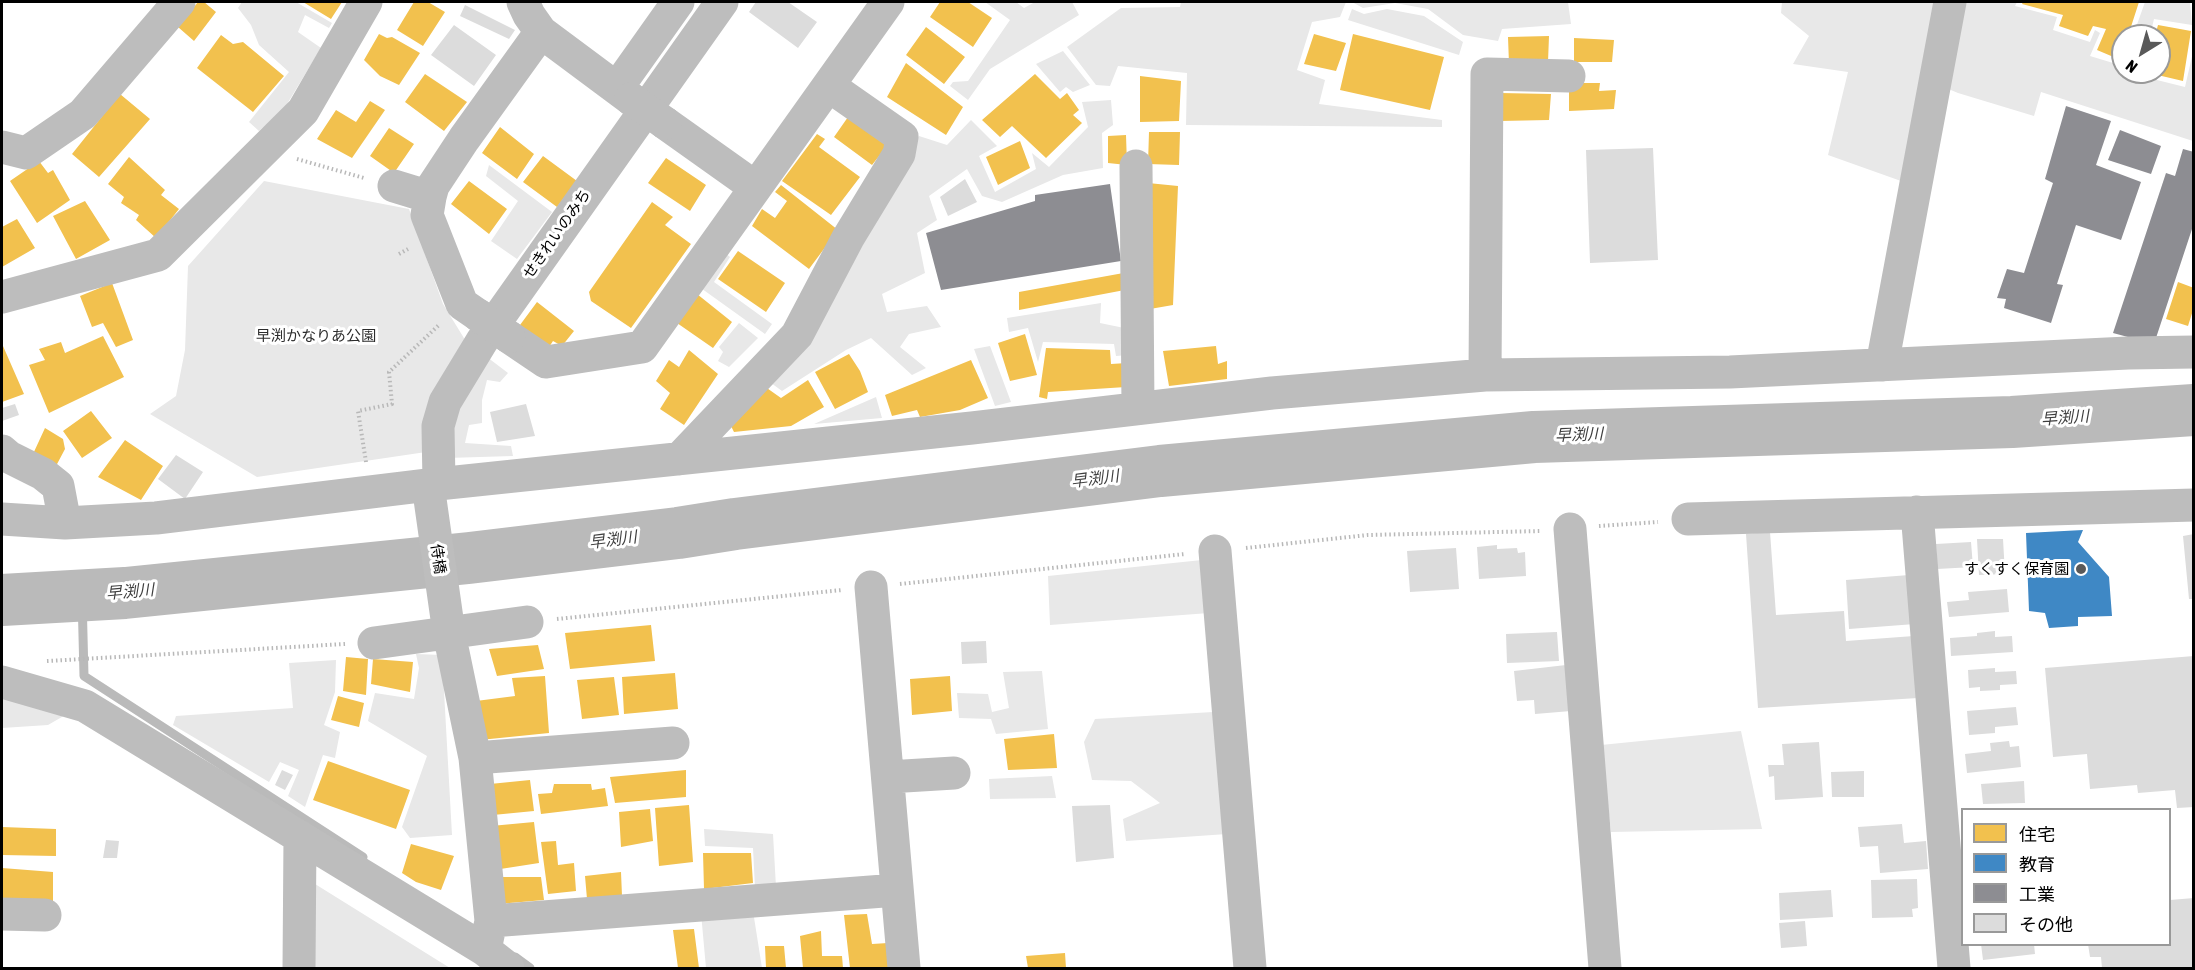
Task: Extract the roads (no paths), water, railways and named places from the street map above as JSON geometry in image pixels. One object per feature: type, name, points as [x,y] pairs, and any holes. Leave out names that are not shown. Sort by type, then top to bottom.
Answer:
[{"type":"street","points":[[2,147],[26,153],[83,114],[179,2]]},
{"type":"street","points":[[2,297],[158,255],[277,153],[366,2]]},
{"type":"street","points":[[523,2],[541,32],[755,187]]},
{"type":"street","points":[[624,94],[678,2]]},
{"type":"street","name":"せきれいのみち","points":[[434,484],[438,426],[445,402],[482,341],[722,2]]},
{"type":"street","points":[[541,32],[433,186],[427,215],[470,309],[546,362],[642,347],[888,2]]},
{"type":"street","points":[[1882,365],[1950,2]]},
{"type":"street","points":[[1485,375],[1487,74],[1569,75]]},
{"type":"street","points":[[679,459],[797,335],[848,238],[899,154],[902,137],[829,86]]},
{"type":"street","points":[[1136,166],[1138,408]]},
{"type":"street","points":[[394,186],[430,197]]},
{"type":"street","points":[[2,519],[65,523],[156,518],[434,484],[1272,393],[1485,375],[1730,372],[2128,353],[2193,352]]},
{"type":"street","points":[[2,451],[9,457],[43,474],[58,486],[65,523]]},
{"type":"street","name":"侍橋","points":[[434,484],[449,633],[474,758],[492,942]]},
{"type":"street","points":[[1688,519],[2193,505]]},
{"type":"street","points":[[1917,512],[1954,969]]},
{"type":"street","points":[[1570,528],[1605,969]]},
{"type":"street","points":[[1215,551],[1250,969]]},
{"type":"street","points":[[872,587],[904,969]]},
{"type":"street","points":[[374,642],[526,622]]},
{"type":"street","points":[[2,682],[85,706],[300,837],[492,942],[897,890]]},
{"type":"street","points":[[474,758],[673,743]]},
{"type":"street","points":[[888,777],[954,773]]},
{"type":"street","points":[[299,969],[300,837]]},
{"type":"street","points":[[2,915],[45,915]]},
{"type":"waterway","name":"早渕川","points":[[2,600],[125,593],[469,558],[1160,471],[1534,437],[2012,422],[2194,410]]},
{"type":"waterway","points":[[82,595],[84,676],[363,857]]},
{"type":"waterway","points":[[515,957],[530,968]]},
{"type":"place","name":"すくすく保育園","points":[[2081,569]]},
{"type":"park label","name":"早渕かなりあ公園","points":[[316,336]]}]
